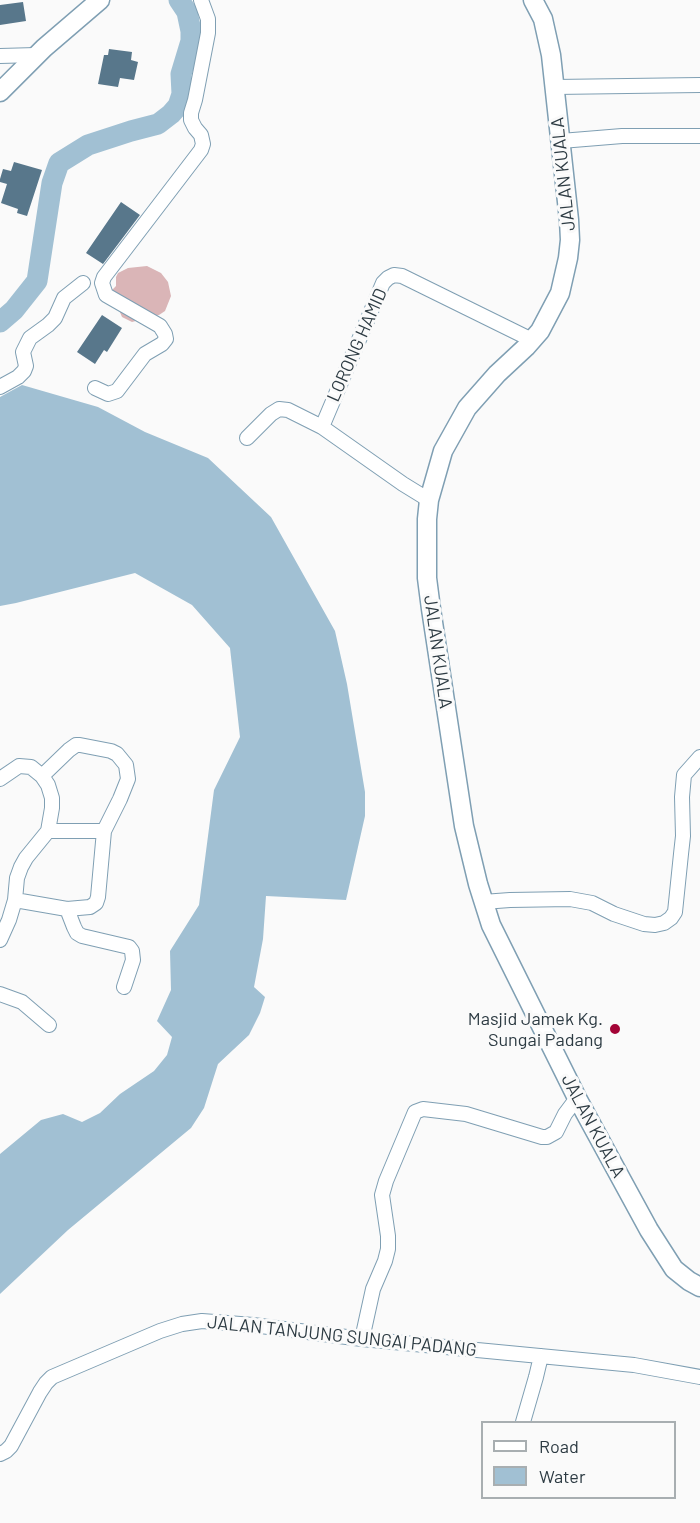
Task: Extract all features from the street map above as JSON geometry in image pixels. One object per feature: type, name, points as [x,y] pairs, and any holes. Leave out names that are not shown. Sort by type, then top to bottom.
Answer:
[{"type":"main road","points":[[0,92],[36,55],[100,0]]},
{"type":"main road","name":"JALAN KUALA","points":[[532,0],[543,19],[548,37],[555,87],[569,220],[568,258],[560,293],[540,331],[496,374],[467,408],[443,451],[429,500],[426,548],[431,609],[464,826],[491,925],[577,1098],[662,1252],[674,1269],[700,1287]]},
{"type":"street","points":[[95,388],[108,394],[114,393],[145,354],[166,339],[160,326],[106,295],[102,283],[104,277],[201,150],[203,144],[201,135],[192,124],[190,113],[208,33],[208,20],[201,0]]},
{"type":"street","points":[[0,56],[36,55]]},
{"type":"street","points":[[555,87],[700,85]]},
{"type":"street","points":[[561,141],[622,136],[700,136]]},
{"type":"street","name":"LORONG HAMID","points":[[322,428],[384,283],[394,275],[402,276],[532,340]]},
{"type":"street","points":[[0,387],[24,372],[26,366],[23,352],[30,338],[55,318],[64,298],[83,283]]},
{"type":"street","points":[[247,438],[271,414],[279,409],[288,410],[322,428],[429,500]]},
{"type":"street","points":[[15,900],[68,909],[90,907],[96,903],[104,831],[128,779],[126,765],[122,759],[111,751],[85,745],[76,745],[69,750],[42,776]]},
{"type":"street","points":[[483,902],[570,899],[592,903],[614,914],[644,924],[664,923],[675,912],[683,836],[684,775],[700,757]]},
{"type":"street","points":[[0,779],[15,768],[31,766],[48,784],[52,798],[48,831],[21,867],[17,878],[15,900],[0,940]]},
{"type":"street","points":[[48,831],[104,831]]},
{"type":"street","points":[[68,909],[77,933],[129,947],[132,951],[133,960],[124,987]]},
{"type":"street","points":[[0,994],[22,1002],[50,1025]]},
{"type":"street","points":[[362,1339],[373,1289],[388,1249],[382,1195],[413,1116],[418,1110],[466,1114],[548,1137],[556,1132],[565,1114],[577,1098]]},
{"type":"street","name":"JALAN TANJUNG SUNGAI PADANG","points":[[0,1454],[11,1446],[40,1392],[52,1377],[160,1331],[202,1321],[253,1324],[362,1339],[634,1365],[700,1377]]},
{"type":"street","points":[[523,1421],[540,1356]]},
{"type":"shaded area","points":[[147,266],[161,273],[168,282],[171,296],[165,311],[159,315],[132,322],[122,317],[111,291],[116,286],[118,273],[128,268]]},
{"type":"water","points":[[22,385],[98,407],[145,432],[208,458],[271,517],[335,631],[347,684],[365,792],[365,816],[346,900],[266,896],[263,939],[254,987],[265,997],[260,1013],[249,1035],[218,1064],[204,1108],[191,1128],[68,1230],[0,1294],[0,1154],[41,1120],[63,1114],[82,1122],[100,1113],[120,1094],[154,1071],[167,1055],[172,1037],[157,1021],[171,990],[170,951],[199,905],[214,790],[240,737],[230,648],[192,605],[135,573],[0,606],[0,397]]},
{"type":"building","points":[[23,2],[26,21],[0,25],[0,5]]},
{"type":"building","points":[[109,49],[132,52],[131,60],[138,62],[134,80],[120,78],[118,87],[98,84],[104,55],[108,55]]},
{"type":"building","points":[[14,162],[42,170],[27,216],[17,213],[18,209],[1,203],[7,184],[0,182],[3,169],[11,171]]},
{"type":"building","points":[[121,202],[140,215],[103,264],[86,253]]},
{"type":"building","points":[[102,315],[122,328],[107,352],[104,350],[95,364],[77,352]]},
{"type":"waterway","points":[[0,322],[14,310],[37,281],[52,183],[59,163],[88,145],[158,124],[178,106],[182,94],[181,74],[191,41],[187,12],[179,0]]},
{"type":"place","name":"Masjid Jamek Kg. Sungai Padang","points":[[615,1029]]}]
